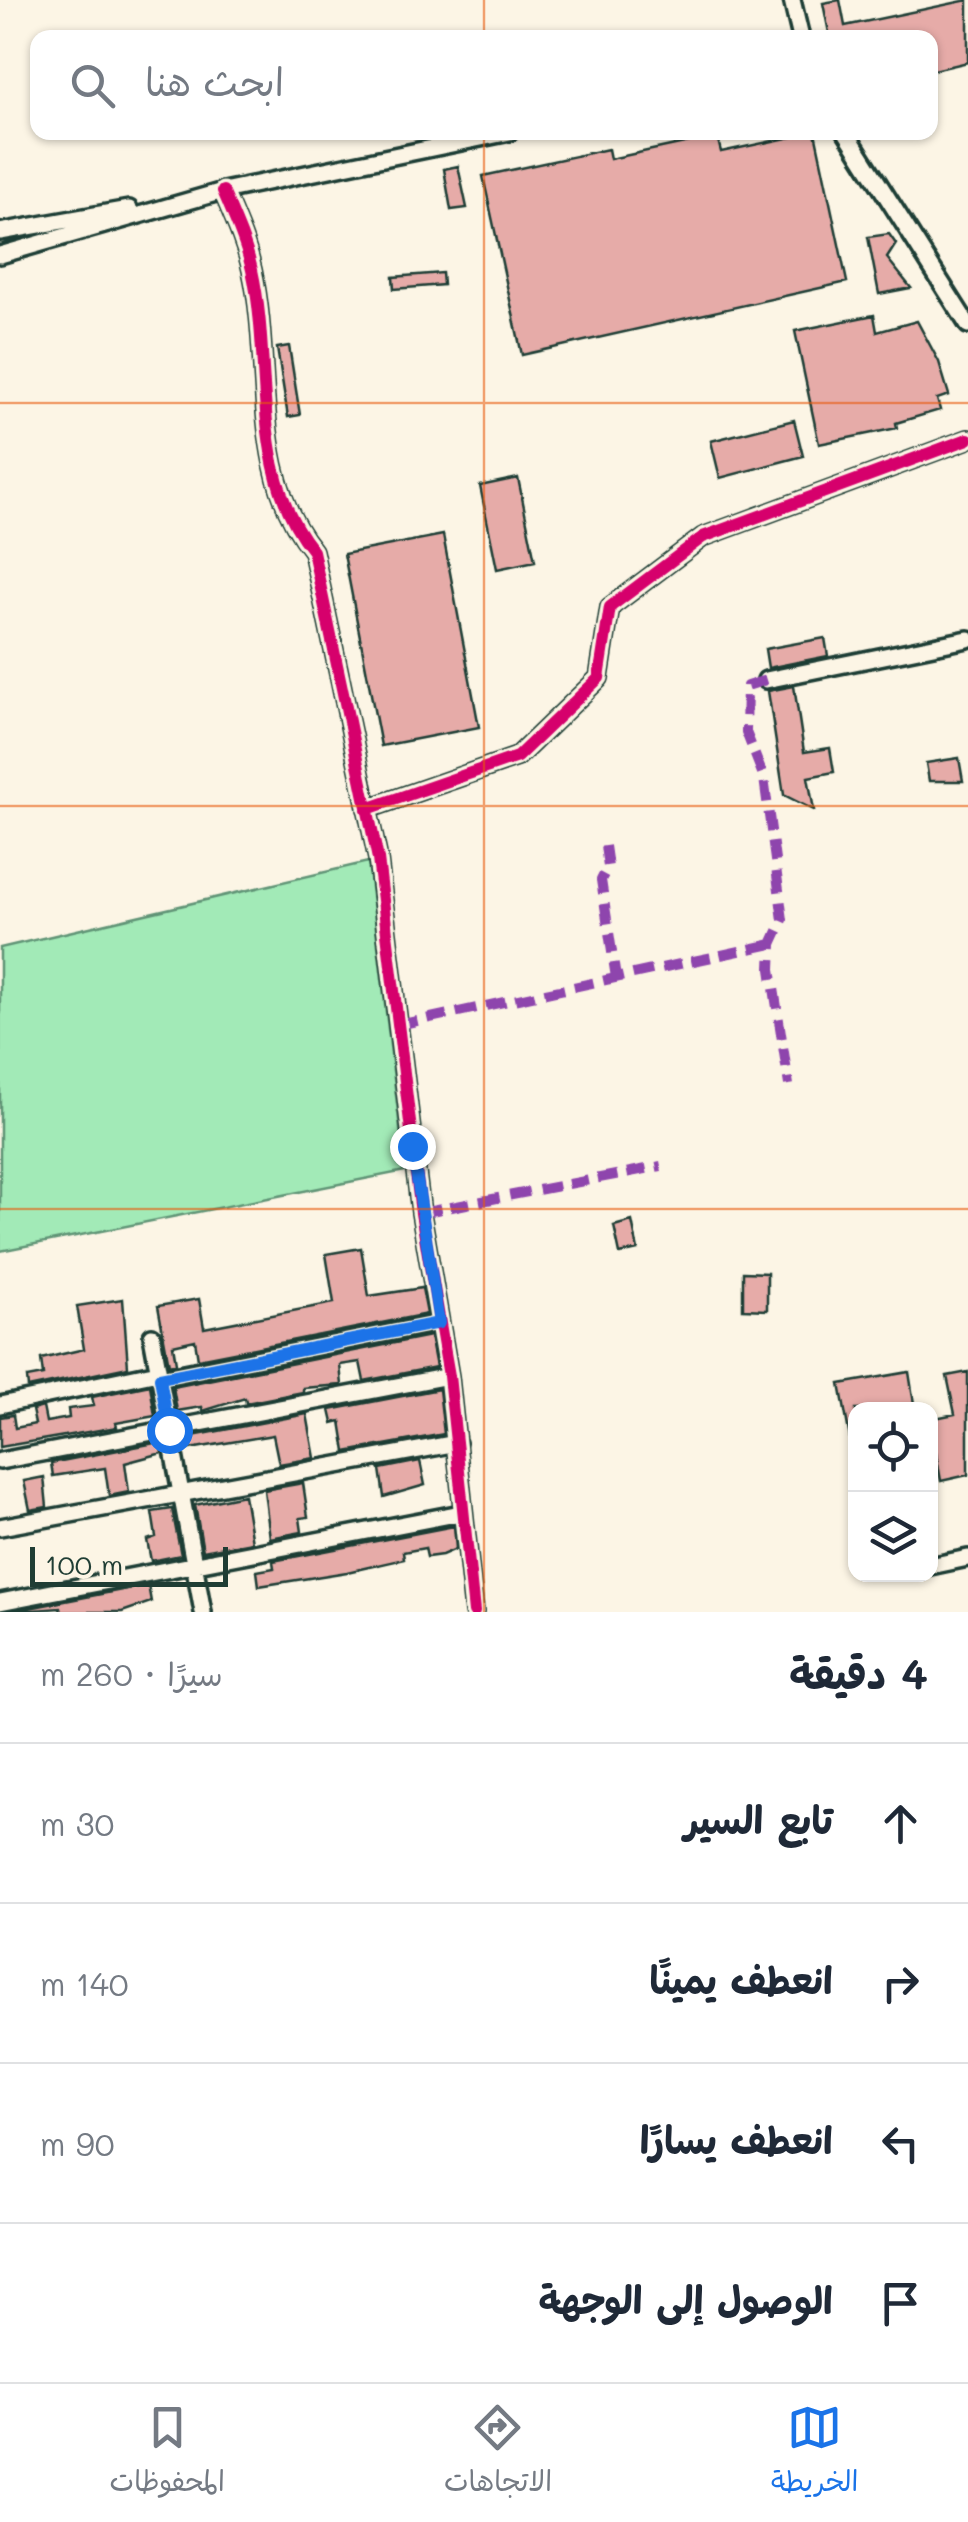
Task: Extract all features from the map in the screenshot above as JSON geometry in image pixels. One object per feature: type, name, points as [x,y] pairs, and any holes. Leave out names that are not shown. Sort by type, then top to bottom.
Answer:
[{"type":"street","points":[[792,0],[798,30]]},
{"type":"street","points":[[0,232],[221,192],[471,140]]},
{"type":"street","points":[[851,140],[968,325]]},
{"type":"street","points":[[0,255],[221,192]]},
{"type":"street","points":[[221,192],[253,274],[264,400],[280,494],[292,526],[313,551],[378,859],[421,1213],[449,1376],[474,1612]]},
{"type":"street","points":[[367,809],[517,757],[599,678],[610,607],[703,537],[968,439]]},
{"type":"street","points":[[766,680],[968,639]]},
{"type":"street","points":[[0,1406],[439,1323]]},
{"type":"street","points":[[152,1336],[203,1612]]},
{"type":"street","points":[[0,1462],[449,1376]]},
{"type":"street","points":[[0,1527],[457,1443]]},
{"type":"street","points":[[0,1602],[461,1513]]},
{"type":"street","points":[[938,1564],[968,1558]]},
{"type":"green space","points":[[368,862],[405,1171],[0,1251],[0,948]]},
{"type":"building","points":[[840,0],[845,26],[968,0],[968,62],[938,69],[938,30],[828,30],[823,3]]},
{"type":"building","points":[[698,140],[718,140],[721,152],[777,140],[817,140],[847,282],[522,355],[483,176],[608,149],[610,159]]},
{"type":"building","points":[[458,166],[467,208],[451,210],[444,169]]},
{"type":"building","points":[[889,234],[896,244],[887,258],[911,288],[879,294],[868,237]]},
{"type":"building","points":[[442,273],[443,285],[394,289],[393,277]]},
{"type":"building","points":[[874,315],[877,332],[917,321],[939,362],[949,395],[937,399],[940,410],[896,423],[897,428],[819,444],[795,331]]},
{"type":"building","points":[[289,346],[300,415],[288,417],[277,348]]},
{"type":"building","points":[[794,420],[803,456],[720,478],[711,441]]},
{"type":"building","points":[[518,478],[535,561],[497,569],[480,486]]},
{"type":"building","points":[[443,535],[479,727],[381,746],[344,554]]},
{"type":"building","points":[[825,638],[828,656],[768,668],[765,649]]},
{"type":"building","points":[[794,686],[804,752],[830,748],[834,772],[808,777],[814,810],[784,795],[768,691]]},
{"type":"building","points":[[959,758],[963,781],[929,781],[926,763]]},
{"type":"building","points":[[632,1221],[638,1250],[620,1254],[614,1226]]},
{"type":"building","points":[[361,1248],[369,1296],[422,1288],[427,1314],[198,1359],[195,1340],[173,1345],[176,1363],[169,1365],[158,1306],[199,1299],[204,1328],[334,1303],[326,1254]]},
{"type":"building","points":[[743,1272],[767,1273],[767,1310],[743,1309]]},
{"type":"building","points":[[123,1299],[128,1367],[28,1388],[27,1378],[43,1375],[41,1359],[84,1349],[77,1306]]},
{"type":"building","points":[[430,1336],[436,1367],[364,1381],[360,1362],[340,1365],[342,1385],[303,1388],[303,1392],[246,1403],[245,1398],[203,1411],[202,1407],[177,1411],[173,1387]]},
{"type":"building","points":[[909,1372],[914,1402],[848,1402],[848,1427],[840,1384]]},
{"type":"building","points":[[968,1372],[968,1475],[941,1481],[938,1417],[955,1414],[947,1376]]},
{"type":"building","points":[[150,1385],[155,1416],[116,1423],[117,1427],[0,1447],[0,1417],[13,1415],[15,1428],[35,1424],[32,1410],[43,1407],[46,1422],[69,1418],[68,1409],[94,1406],[92,1397]]},
{"type":"building","points":[[439,1389],[444,1434],[346,1452],[341,1421],[333,1423],[330,1410]]},
{"type":"building","points":[[307,1414],[315,1458],[279,1464],[273,1435],[184,1450],[182,1438]]},
{"type":"building","points":[[160,1442],[162,1453],[125,1463],[129,1492],[109,1496],[105,1468],[53,1476],[51,1463]]},
{"type":"building","points":[[420,1461],[425,1485],[384,1497],[380,1469]]},
{"type":"building","points":[[44,1477],[47,1507],[30,1510],[24,1481]]},
{"type":"building","points":[[303,1483],[308,1517],[300,1518],[302,1532],[270,1538],[264,1490]]},
{"type":"building","points":[[244,1495],[252,1542],[203,1551],[195,1505]]},
{"type":"building","points":[[172,1509],[181,1555],[151,1561],[147,1540],[156,1537],[152,1512]]},
{"type":"building","points":[[454,1526],[456,1549],[442,1555],[427,1557],[425,1548],[403,1552],[404,1559],[259,1586],[257,1571],[274,1568],[273,1561]]},
{"type":"building","points":[[148,1585],[151,1602],[122,1612],[61,1612],[60,1608],[8,1612]]},
{"type":"marked path","points":[[766,680],[747,686],[746,732],[764,778],[783,920],[772,944],[771,969],[789,1085]]},
{"type":"marked path","points":[[605,846],[608,867],[601,880],[616,978]]},
{"type":"marked path","points":[[398,1025],[772,944]]},
{"type":"marked path","points":[[421,1213],[661,1166]]},
{"type":"cycle path","points":[[223,191],[252,270],[266,416],[279,487],[293,520],[313,551],[378,859],[421,1213],[449,1376],[474,1612]]},
{"type":"cycle path","points":[[367,809],[517,757],[599,678],[610,607],[703,537],[968,439]]},
{"type":"route","points":[[169,1430],[160,1378],[439,1323],[412,1146]]}]
